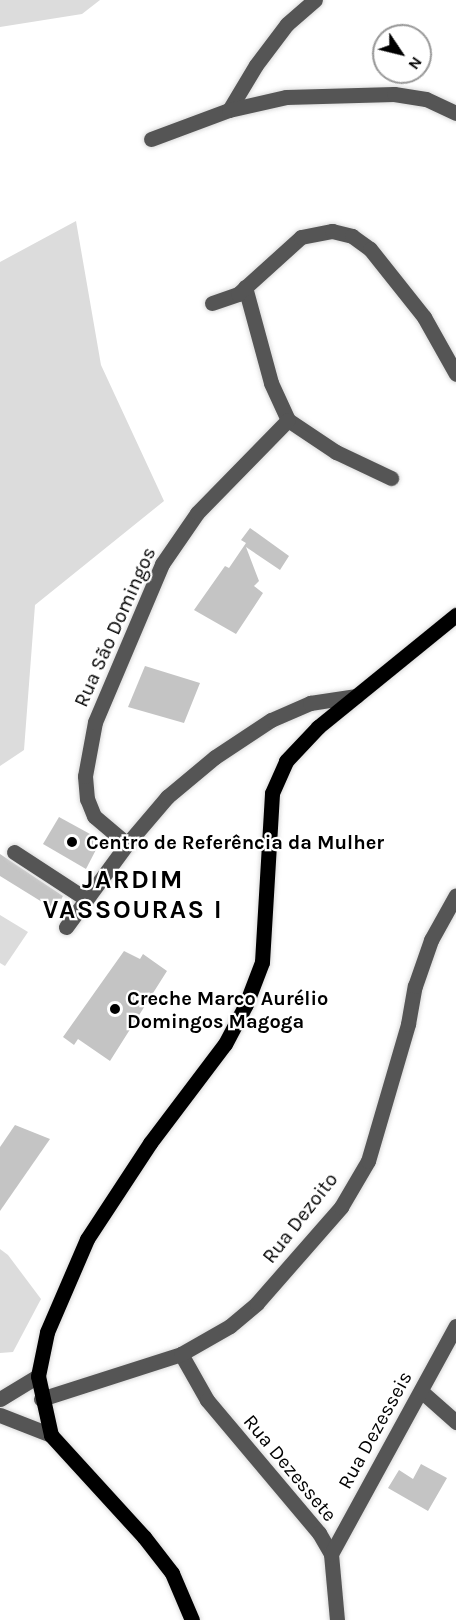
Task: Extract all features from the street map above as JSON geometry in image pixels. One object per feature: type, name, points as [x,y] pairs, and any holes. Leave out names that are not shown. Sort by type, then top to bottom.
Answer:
[{"type":"main road","points":[[192,1620],[172,1573],[144,1537],[51,1435],[40,1399],[38,1376],[47,1332],[87,1239],[150,1143],[225,1044],[246,1004],[262,962],[267,930],[266,865],[271,801],[286,761],[356,696],[456,615]]},
{"type":"street","points":[[229,110],[262,57],[287,24],[315,0]]},
{"type":"street","points":[[151,139],[229,110],[286,97],[394,94],[426,99],[456,113]]},
{"type":"street","points":[[212,303],[245,287],[301,237],[332,231],[352,236],[370,249],[424,317],[456,374]]},
{"type":"street","points":[[245,287],[271,383],[288,420],[336,452],[391,478]]},
{"type":"street","name":"Rua São Domingos","points":[[127,844],[94,816],[87,799],[85,776],[95,722],[162,564],[197,513],[288,420]]},
{"type":"street","points":[[66,927],[127,844],[167,797],[215,757],[262,726],[310,703],[356,696]]},
{"type":"street","points":[[14,852],[86,899]]},
{"type":"street","name":"Rua Dezoito","points":[[40,1399],[181,1354],[230,1326],[257,1303],[346,1198],[368,1161],[431,940],[456,895]]},
{"type":"street","name":"Rua Dezesseis","points":[[330,1554],[456,1326]]},
{"type":"street","name":"Rua Dezessete","points":[[181,1354],[207,1400],[319,1533],[330,1554],[337,1620]]},
{"type":"street","points":[[0,1399],[38,1376]]},
{"type":"street","points":[[421,1391],[456,1422]]},
{"type":"street","points":[[0,1415],[51,1435]]},
{"type":"shaded area","points":[[0,0],[100,0],[82,14],[0,27]]},
{"type":"shaded area","points":[[76,221],[101,365],[164,501],[35,605],[24,750],[0,766],[0,262]]},
{"type":"shaded area","points":[[0,915],[28,932],[5,966],[0,963]]},
{"type":"shaded area","points":[[0,1249],[8,1255],[41,1299],[13,1352],[0,1353]]},
{"type":"building","points":[[250,528],[289,556],[280,570],[246,547],[259,581],[254,586],[263,593],[236,634],[194,610],[225,566],[229,568],[246,543],[241,540]]},
{"type":"building","points":[[145,666],[200,683],[184,723],[128,707]]},
{"type":"building","name":"Centro de Referência da Mulher","points":[[59,817],[101,840],[86,869],[43,844]]},
{"type":"building","points":[[0,854],[63,896],[55,910],[0,876]]},
{"type":"building","points":[[124,951],[140,959],[143,954],[167,971],[110,1061],[78,1039],[74,1045],[63,1037]]},
{"type":"building","points":[[15,1125],[50,1139],[0,1211],[0,1147]]},
{"type":"building","points":[[421,1464],[447,1478],[428,1511],[388,1488],[399,1470],[413,1479]]},
{"type":"place","name":"Centro de Referência da Mulher","points":[[72,842]]},
{"type":"place","name":"Creche Marco Aurélio Domingos Magoga","points":[[115,1009]]},
{"type":"district","name":"JARDIM VASSOURAS I","points":[[133,895]]}]
